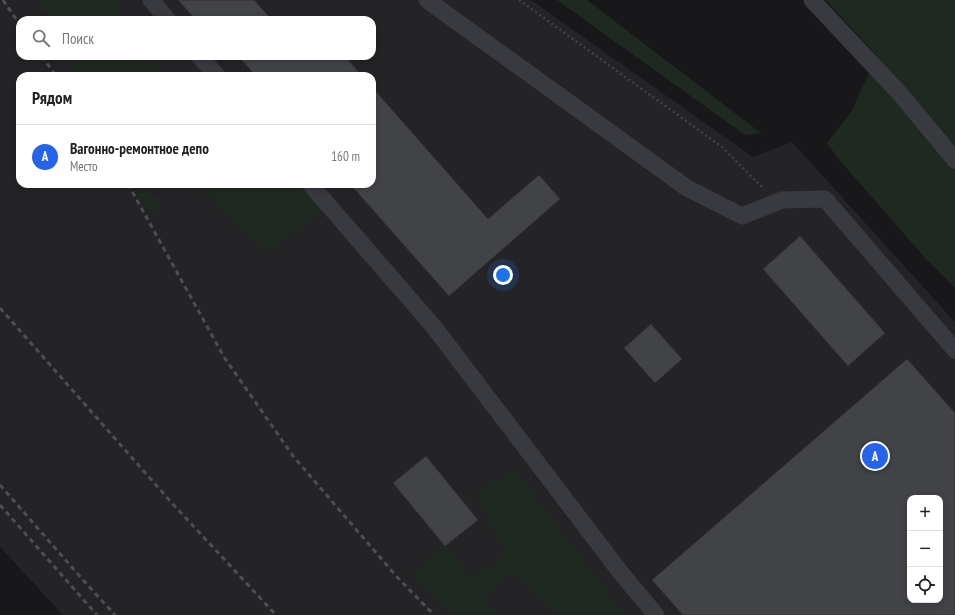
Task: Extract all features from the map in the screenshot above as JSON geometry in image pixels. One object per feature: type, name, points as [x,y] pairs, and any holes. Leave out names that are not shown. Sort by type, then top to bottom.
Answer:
[{"type":"lane","points":[[151,0],[165,16]]},
{"type":"lane","points":[[427,0],[687,188],[742,216],[782,200],[825,199],[955,350]]},
{"type":"lane","points":[[812,0],[902,96],[955,160]]},
{"type":"lane","points":[[203,60],[213,72]]},
{"type":"lane","points":[[313,188],[434,327],[621,573],[656,615]]},
{"type":"path","points":[[519,0],[722,147],[777,202]]},
{"type":"shaded area","points":[[0,0],[531,0],[753,157],[792,142],[955,322],[955,615],[63,615],[0,547]]},
{"type":"shaded area","points":[[38,0],[114,0],[122,16],[48,16]]},
{"type":"shaded area","points":[[557,0],[587,0],[761,133],[745,135]]},
{"type":"shaded area","points":[[826,0],[955,0],[955,288],[927,260],[841,162],[827,143],[851,112],[877,56]]},
{"type":"shaded area","points":[[70,60],[151,60],[161,72],[75,72]]},
{"type":"shaded area","points":[[134,188],[149,188],[160,206],[154,218]]},
{"type":"shaded area","points":[[201,188],[318,188],[330,202],[270,252],[251,237],[214,203]]},
{"type":"shaded area","points":[[514,469],[625,615],[558,615],[514,571],[481,598],[496,615],[455,615],[412,574],[445,546],[471,577],[497,565],[504,549],[476,494]]},
{"type":"building","points":[[178,0],[254,0],[268,16],[192,16]]},
{"type":"building","points":[[242,60],[348,60],[359,72],[252,72]]},
{"type":"building","points":[[376,92],[488,219],[539,175],[560,199],[449,296],[354,188],[376,188]]},
{"type":"building","points":[[800,236],[885,333],[848,366],[763,269]]},
{"type":"building","points":[[651,324],[682,359],[655,383],[624,348]]},
{"type":"building","points":[[907,359],[955,413],[955,615],[683,615],[652,580]]},
{"type":"building","points":[[426,456],[478,520],[445,546],[393,483]]},
{"type":"railway","points":[[3,0],[16,19]]},
{"type":"railway","points":[[45,60],[53,72]]},
{"type":"railway","points":[[130,188],[224,357],[293,456],[397,577],[434,615]]},
{"type":"railway","points":[[0,308],[170,501],[276,615]]},
{"type":"railway","points":[[0,485],[115,615]]},
{"type":"railway","points":[[0,505],[97,615]]},
{"type":"place","name":"Вагонно-ремонтное депо","points":[[875,456]]}]
